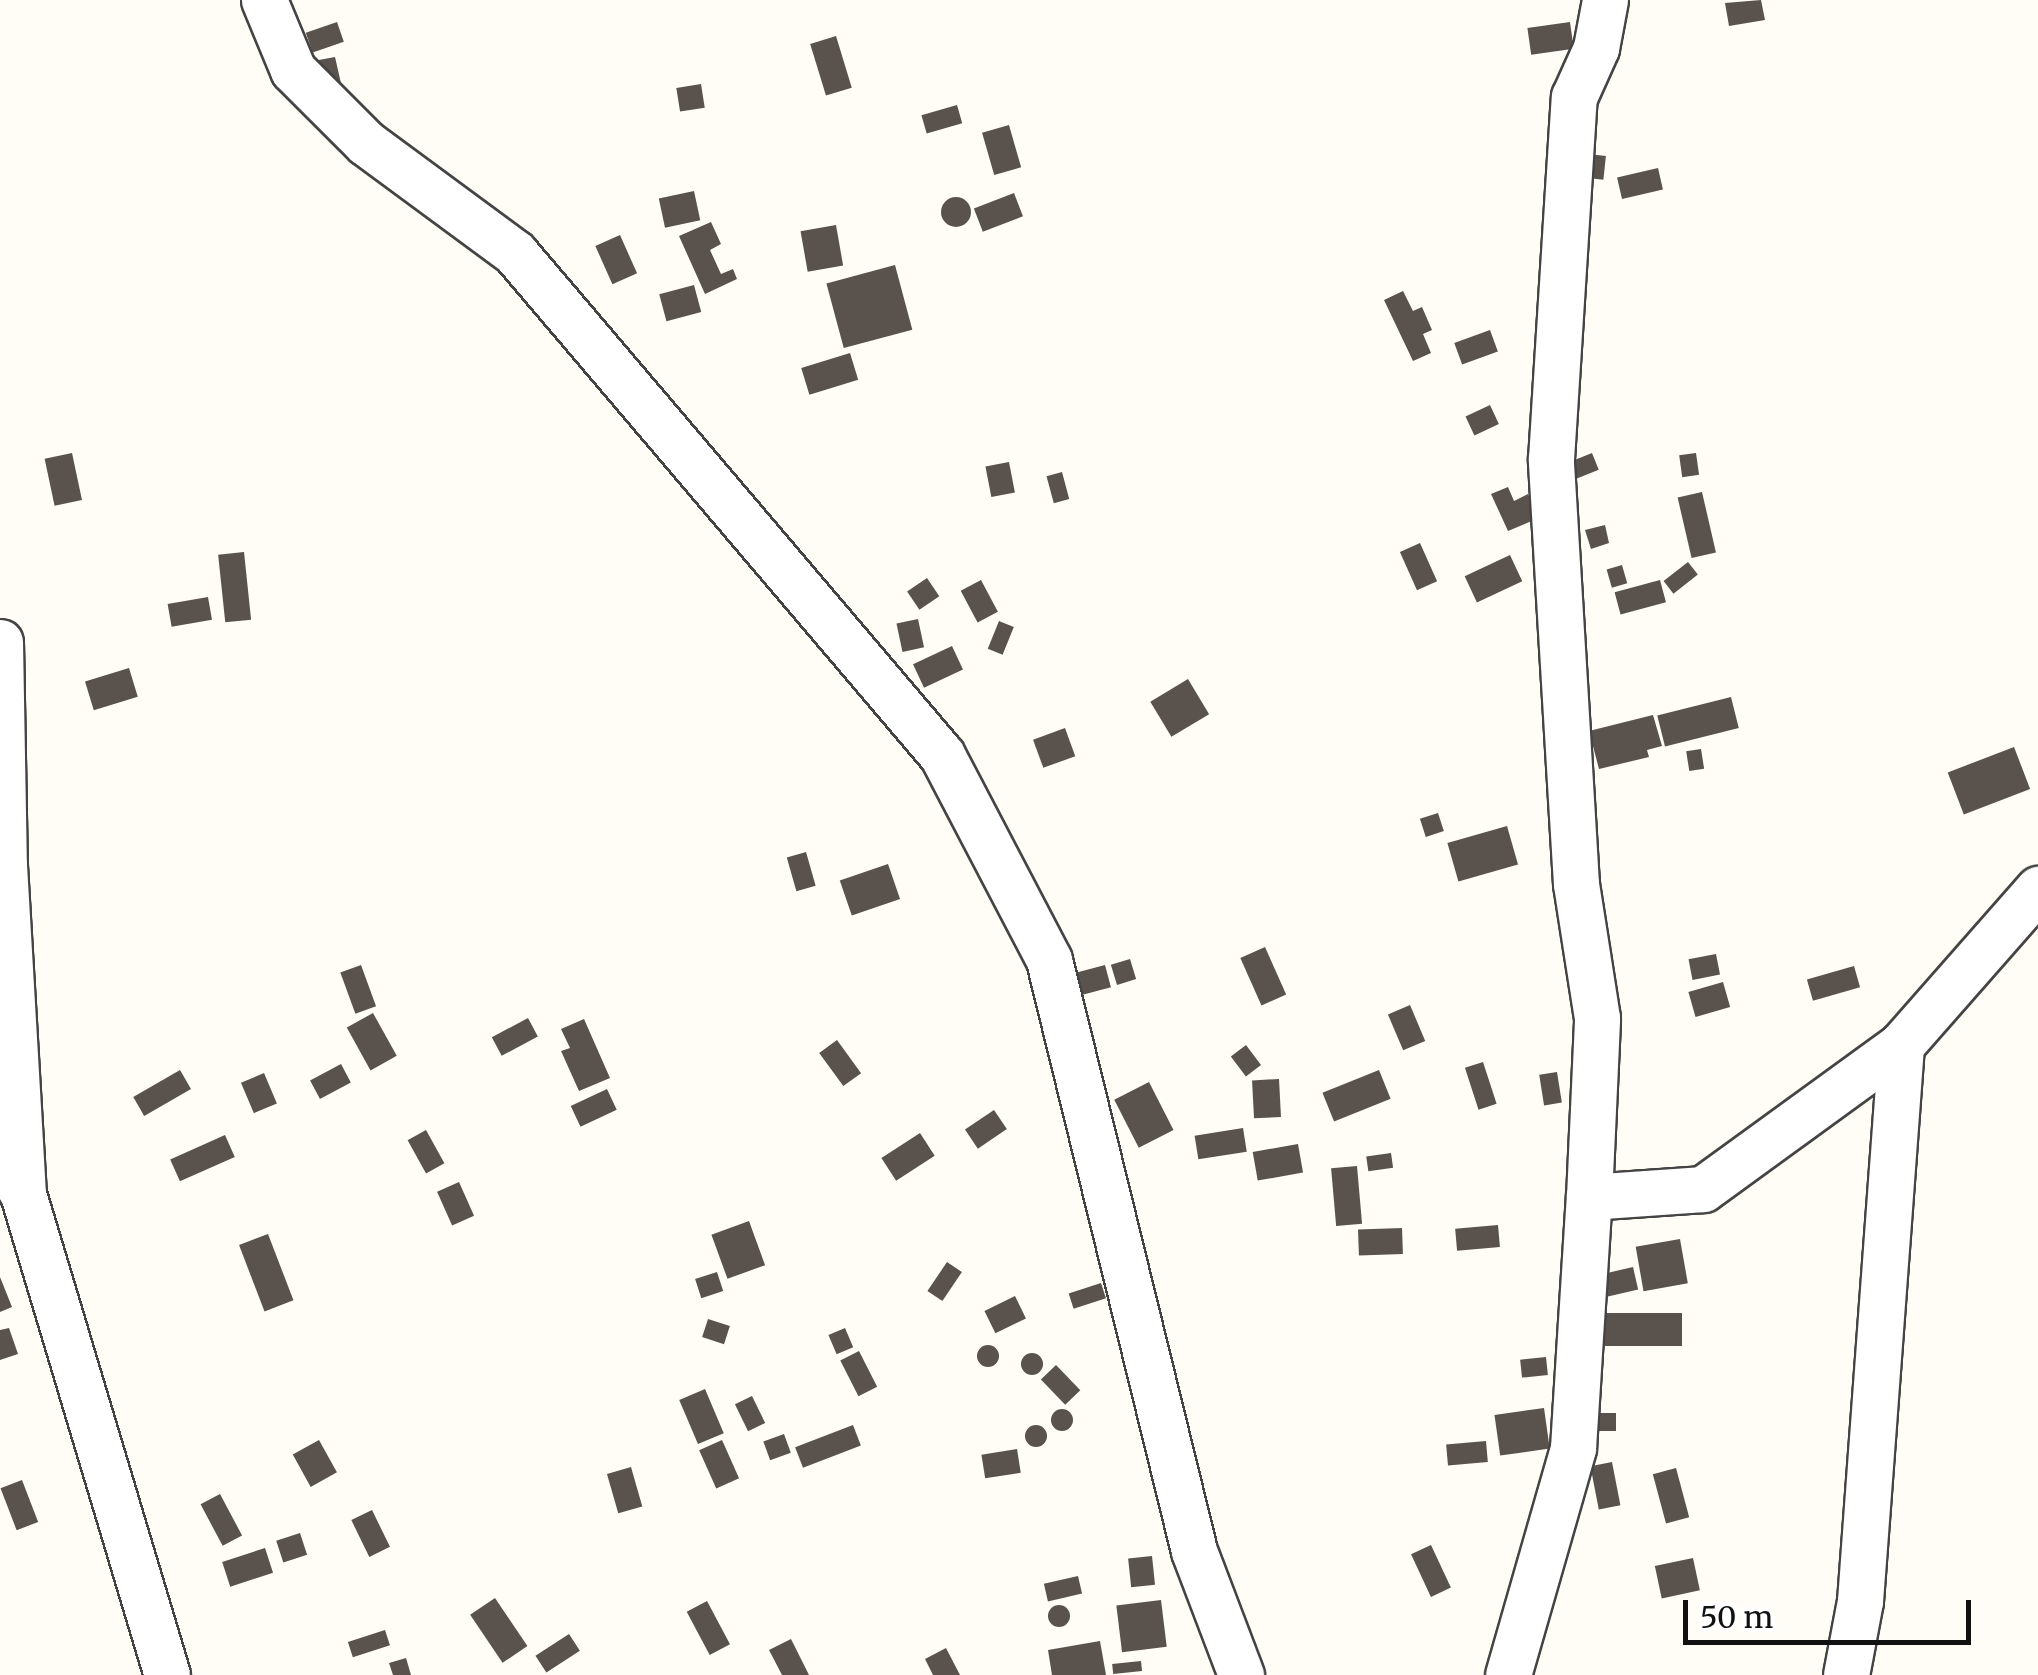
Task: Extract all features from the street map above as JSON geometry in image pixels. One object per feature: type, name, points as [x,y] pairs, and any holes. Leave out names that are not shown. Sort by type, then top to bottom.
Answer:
[{"type":"street","points":[[264,0],[293,70],[366,143],[515,253],[942,755],[1050,960],[1194,1551],[1241,1675]]},
{"type":"street","points":[[1508,1675],[1573,1448],[1589,1198],[1598,1018],[1576,884],[1552,459],[1574,97],[1596,48],[1605,0]]},
{"type":"street","points":[[0,642],[4,864],[23,1194]]},
{"type":"street","points":[[1589,1198],[1704,1189],[1901,1045],[2038,889]]},
{"type":"street","points":[[1846,1675],[1860,1602],[1901,1045]]},
{"type":"street","points":[[0,1154],[23,1194],[167,1675]]},
{"type":"building","points":[[1761,0],[1765,20],[1729,26],[1725,3]]},
{"type":"building","points":[[337,22],[344,42],[313,53],[306,33]]},
{"type":"building","points":[[1570,22],[1574,49],[1531,55],[1527,28]]},
{"type":"building","points":[[836,36],[852,88],[826,96],[810,44]]},
{"type":"building","points":[[335,57],[343,92],[308,62]]},
{"type":"building","points":[[701,84],[705,108],[680,112],[676,88]]},
{"type":"building","points":[[957,105],[962,123],[927,133],[921,115]]},
{"type":"building","points":[[1009,125],[1021,167],[994,175],[982,133]]},
{"type":"building","points":[[1588,154],[1606,156],[1603,180],[1585,178]]},
{"type":"building","points":[[1658,168],[1663,189],[1622,199],[1617,177]]},
{"type":"building","points":[[694,191],[700,220],[665,228],[659,198]]},
{"type":"building","points":[[1014,193],[1023,216],[983,232],[974,208]]},
{"type":"building","points":[[956,197],[967,201],[971,212],[967,223],[956,227],[945,223],[941,212],[945,201]]},
{"type":"building","points":[[711,222],[721,244],[710,250],[721,274],[733,269],[737,279],[705,294],[679,236]]},
{"type":"building","points":[[836,225],[843,265],[808,272],[801,231]]},
{"type":"building","points":[[620,235],[637,273],[612,284],[595,246]]},
{"type":"building","points":[[895,265],[912,330],[844,348],[826,283]]},
{"type":"building","points":[[694,285],[701,312],[666,321],[659,294]]},
{"type":"building","points":[[1403,291],[1413,311],[1422,307],[1432,330],[1423,334],[1431,353],[1413,361],[1384,300]]},
{"type":"building","points":[[1490,330],[1498,352],[1462,365],[1454,343]]},
{"type":"building","points":[[850,353],[858,380],[809,395],[801,368]]},
{"type":"building","points":[[1490,405],[1499,424],[1474,435],[1466,416]]},
{"type":"building","points":[[72,453],[82,500],[55,506],[45,459]]},
{"type":"building","points":[[1592,453],[1599,470],[1566,483],[1560,466]]},
{"type":"building","points":[[1696,453],[1699,475],[1682,477],[1679,455]]},
{"type":"building","points":[[1009,462],[1015,492],[991,497],[985,467]]},
{"type":"building","points":[[1062,472],[1069,499],[1054,503],[1047,476]]},
{"type":"building","points":[[1508,487],[1514,501],[1528,494],[1539,518],[1508,531],[1491,494]]},
{"type":"building","points":[[1702,492],[1716,552],[1692,558],[1678,498]]},
{"type":"building","points":[[1605,525],[1609,543],[1591,549],[1585,530]]},
{"type":"building","points":[[1420,543],[1437,581],[1417,590],[1400,552]]},
{"type":"building","points":[[244,552],[251,620],[225,622],[218,555]]},
{"type":"building","points":[[1510,555],[1522,581],[1477,602],[1465,576]]},
{"type":"building","points":[[1688,562],[1698,575],[1673,594],[1664,581]]},
{"type":"building","points":[[1622,565],[1627,583],[1612,588],[1607,569]]},
{"type":"building","points":[[927,578],[939,596],[919,610],[907,591]]},
{"type":"building","points":[[981,580],[998,612],[978,623],[961,591]]},
{"type":"building","points":[[1660,580],[1666,602],[1621,614],[1615,592]]},
{"type":"building","points":[[208,597],[212,620],[172,627],[168,604]]},
{"type":"building","points":[[918,619],[924,647],[903,652],[896,624]]},
{"type":"building","points":[[999,621],[1014,627],[1003,655],[988,649]]},
{"type":"building","points":[[952,646],[963,670],[924,688],[913,664]]},
{"type":"building","points":[[129,668],[138,697],[94,710],[85,681]]},
{"type":"building","points":[[1188,679],[1209,714],[1171,737],[1150,702]]},
{"type":"building","points":[[1731,697],[1739,728],[1665,746],[1657,715]]},
{"type":"building","points":[[1653,715],[1662,746],[1647,750],[1649,757],[1599,769],[1589,731]]},
{"type":"building","points":[[1065,728],[1075,756],[1043,768],[1033,740]]},
{"type":"building","points":[[2014,747],[2030,789],[1964,814],[1948,772]]},
{"type":"building","points":[[1701,749],[1704,769],[1689,771],[1686,751]]},
{"type":"building","points":[[1438,813],[1444,831],[1426,837],[1420,819]]},
{"type":"building","points":[[1507,826],[1518,864],[1458,882],[1447,843]]},
{"type":"building","points":[[806,852],[816,886],[796,891],[787,858]]},
{"type":"building","points":[[888,864],[900,899],[852,916],[840,881]]},
{"type":"building","points":[[1265,947],[1286,995],[1261,1005],[1240,958]]},
{"type":"building","points":[[1716,954],[1720,975],[1693,980],[1689,959]]},
{"type":"building","points":[[1130,959],[1136,979],[1117,985],[1111,965]]},
{"type":"building","points":[[361,965],[376,1006],[355,1014],[340,973]]},
{"type":"building","points":[[1105,965],[1111,987],[1073,997],[1067,975]]},
{"type":"building","points":[[1854,966],[1860,987],[1813,1001],[1807,980]]},
{"type":"building","points":[[1723,982],[1730,1007],[1696,1017],[1688,992]]},
{"type":"building","points":[[1410,1005],[1425,1041],[1403,1050],[1388,1014]]},
{"type":"building","points":[[373,1013],[397,1056],[371,1070],[347,1028]]},
{"type":"building","points":[[528,1018],[538,1037],[502,1056],[492,1037]]},
{"type":"building","points":[[584,1019],[610,1078],[579,1091],[561,1051],[570,1048],[561,1029]]},
{"type":"building","points":[[837,1040],[861,1073],[843,1086],[819,1053]]},
{"type":"building","points":[[1246,1045],[1261,1065],[1246,1076],[1231,1056]]},
{"type":"building","points":[[1483,1062],[1497,1104],[1479,1110],[1465,1068]]},
{"type":"building","points":[[341,1064],[351,1083],[320,1099],[310,1080]]},
{"type":"building","points":[[180,1070],[191,1089],[144,1116],[133,1097]]},
{"type":"building","points":[[1379,1070],[1391,1099],[1334,1122],[1322,1093]]},
{"type":"building","points":[[1557,1072],[1562,1103],[1544,1105],[1539,1075]]},
{"type":"building","points":[[264,1073],[277,1103],[254,1113],[241,1083]]},
{"type":"building","points":[[1279,1079],[1281,1117],[1254,1118],[1252,1080]]},
{"type":"building","points":[[1149,1082],[1174,1130],[1139,1148],[1114,1100]]},
{"type":"building","points":[[607,1089],[617,1110],[580,1127],[571,1106]]},
{"type":"building","points":[[994,1110],[1007,1129],[978,1149],[965,1130]]},
{"type":"building","points":[[1243,1128],[1247,1152],[1198,1159],[1195,1136]]},
{"type":"building","points":[[426,1130],[444,1163],[426,1173],[408,1140]]},
{"type":"building","points":[[920,1133],[935,1156],[896,1181],[881,1158]]},
{"type":"building","points":[[225,1135],[235,1157],[180,1181],[170,1159]]},
{"type":"building","points":[[1298,1144],[1303,1173],[1258,1181],[1253,1152]]},
{"type":"building","points":[[1391,1153],[1393,1168],[1368,1171],[1366,1156]]},
{"type":"building","points":[[1357,1166],[1362,1224],[1336,1226],[1331,1168]]},
{"type":"building","points":[[459,1182],[474,1216],[452,1226],[437,1192]]},
{"type":"building","points":[[749,1221],[765,1265],[727,1279],[711,1235]]},
{"type":"building","points":[[1498,1225],[1500,1247],[1457,1251],[1455,1229]]},
{"type":"building","points":[[1402,1228],[1403,1254],[1359,1256],[1358,1230]]},
{"type":"building","points":[[268,1234],[293,1300],[265,1311],[239,1245]]},
{"type":"building","points":[[1680,1239],[1688,1283],[1643,1291],[1636,1247]]},
{"type":"building","points":[[947,1262],[962,1272],[942,1301],[927,1291]]},
{"type":"building","points":[[1633,1267],[1638,1289],[1608,1296],[1603,1274]]},
{"type":"building","points":[[717,1272],[723,1291],[701,1298],[695,1279]]},
{"type":"building","points":[[0,1277],[12,1307],[0,1312]]},
{"type":"building","points":[[1101,1283],[1106,1298],[1074,1309],[1069,1294]]},
{"type":"building","points":[[1015,1296],[1026,1318],[995,1333],[984,1311]]},
{"type":"building","points":[[1594,1313],[1682,1313],[1682,1346],[1594,1346]]},
{"type":"building","points":[[708,1319],[730,1326],[724,1344],[702,1337]]},
{"type":"building","points":[[9,1328],[18,1354],[0,1360],[0,1330]]},
{"type":"building","points":[[845,1328],[853,1347],[837,1354],[828,1335]]},
{"type":"building","points":[[988,1345],[996,1348],[996,1364],[988,1367],[980,1364],[977,1356],[980,1348]]},
{"type":"building","points":[[859,1351],[877,1387],[858,1396],[840,1361]]},
{"type":"building","points":[[1032,1353],[1040,1356],[1040,1372],[1032,1375],[1024,1372],[1021,1364],[1024,1356]]},
{"type":"building","points":[[1546,1357],[1548,1375],[1522,1378],[1520,1360]]},
{"type":"building","points":[[1056,1365],[1080,1390],[1065,1405],[1041,1380]]},
{"type":"building","points":[[705,1389],[724,1433],[698,1444],[679,1400]]},
{"type":"building","points":[[752,1396],[765,1423],[748,1431],[735,1404]]},
{"type":"building","points":[[1544,1408],[1550,1449],[1500,1456],[1494,1415]]},
{"type":"building","points":[[1062,1409],[1070,1412],[1070,1428],[1062,1431],[1054,1428],[1051,1420],[1054,1412]]},
{"type":"building","points":[[1585,1413],[1616,1413],[1616,1431],[1585,1431]]},
{"type":"building","points":[[853,1425],[861,1446],[803,1468],[795,1447]]},
{"type":"building","points":[[1036,1425],[1044,1428],[1044,1444],[1036,1447],[1028,1444],[1025,1436],[1028,1428]]},
{"type":"building","points":[[784,1434],[791,1453],[770,1460],[763,1442]]},
{"type":"building","points":[[319,1440],[337,1472],[311,1487],[293,1455]]},
{"type":"building","points":[[722,1440],[739,1478],[716,1489],[699,1450]]},
{"type":"building","points":[[1486,1441],[1488,1462],[1448,1465],[1446,1444]]},
{"type":"building","points":[[1017,1449],[1021,1473],[985,1478],[981,1455]]},
{"type":"building","points":[[1612,1462],[1620,1505],[1599,1509],[1590,1466]]},
{"type":"building","points":[[631,1467],[642,1506],[618,1513],[607,1474]]},
{"type":"building","points":[[1676,1468],[1689,1517],[1666,1523],[1653,1474]]},
{"type":"building","points":[[22,1480],[38,1522],[17,1530],[1,1488]]},
{"type":"building","points":[[220,1494],[242,1535],[223,1546],[201,1504]]},
{"type":"building","points":[[372,1510],[390,1547],[369,1557],[351,1520]]},
{"type":"building","points":[[300,1533],[307,1555],[283,1563],[276,1541]]},
{"type":"building","points":[[1431,1545],[1451,1588],[1431,1597],[1411,1554]]},
{"type":"building","points":[[265,1548],[273,1573],[230,1587],[222,1562]]},
{"type":"building","points":[[1152,1556],[1155,1585],[1131,1587],[1128,1559]]},
{"type":"building","points":[[1693,1558],[1700,1590],[1662,1598],[1655,1566]]},
{"type":"building","points":[[1078,1576],[1082,1594],[1048,1601],[1044,1584]]},
{"type":"building","points":[[495,1598],[527,1646],[503,1663],[470,1615]]},
{"type":"building","points":[[1161,1600],[1167,1647],[1122,1652],[1116,1605]]},
{"type":"building","points":[[707,1601],[730,1644],[710,1655],[687,1612]]},
{"type":"building","points":[[1059,1605],[1067,1608],[1067,1624],[1059,1627],[1051,1624],[1048,1616],[1051,1608]]},
{"type":"building","points":[[385,1630],[390,1645],[353,1657],[348,1642]]},
{"type":"building","points":[[569,1634],[580,1651],[546,1673],[535,1656]]},
{"type":"building","points":[[791,1639],[809,1675],[782,1675],[769,1650]]},
{"type":"building","points":[[1100,1641],[1106,1675],[1052,1675],[1048,1650]]},
{"type":"building","points":[[946,1648],[960,1675],[933,1675],[925,1659]]},
{"type":"building","points":[[406,1658],[411,1675],[393,1675],[389,1663]]},
{"type":"building","points":[[1141,1661],[1142,1671],[1113,1674],[1112,1664]]}]
